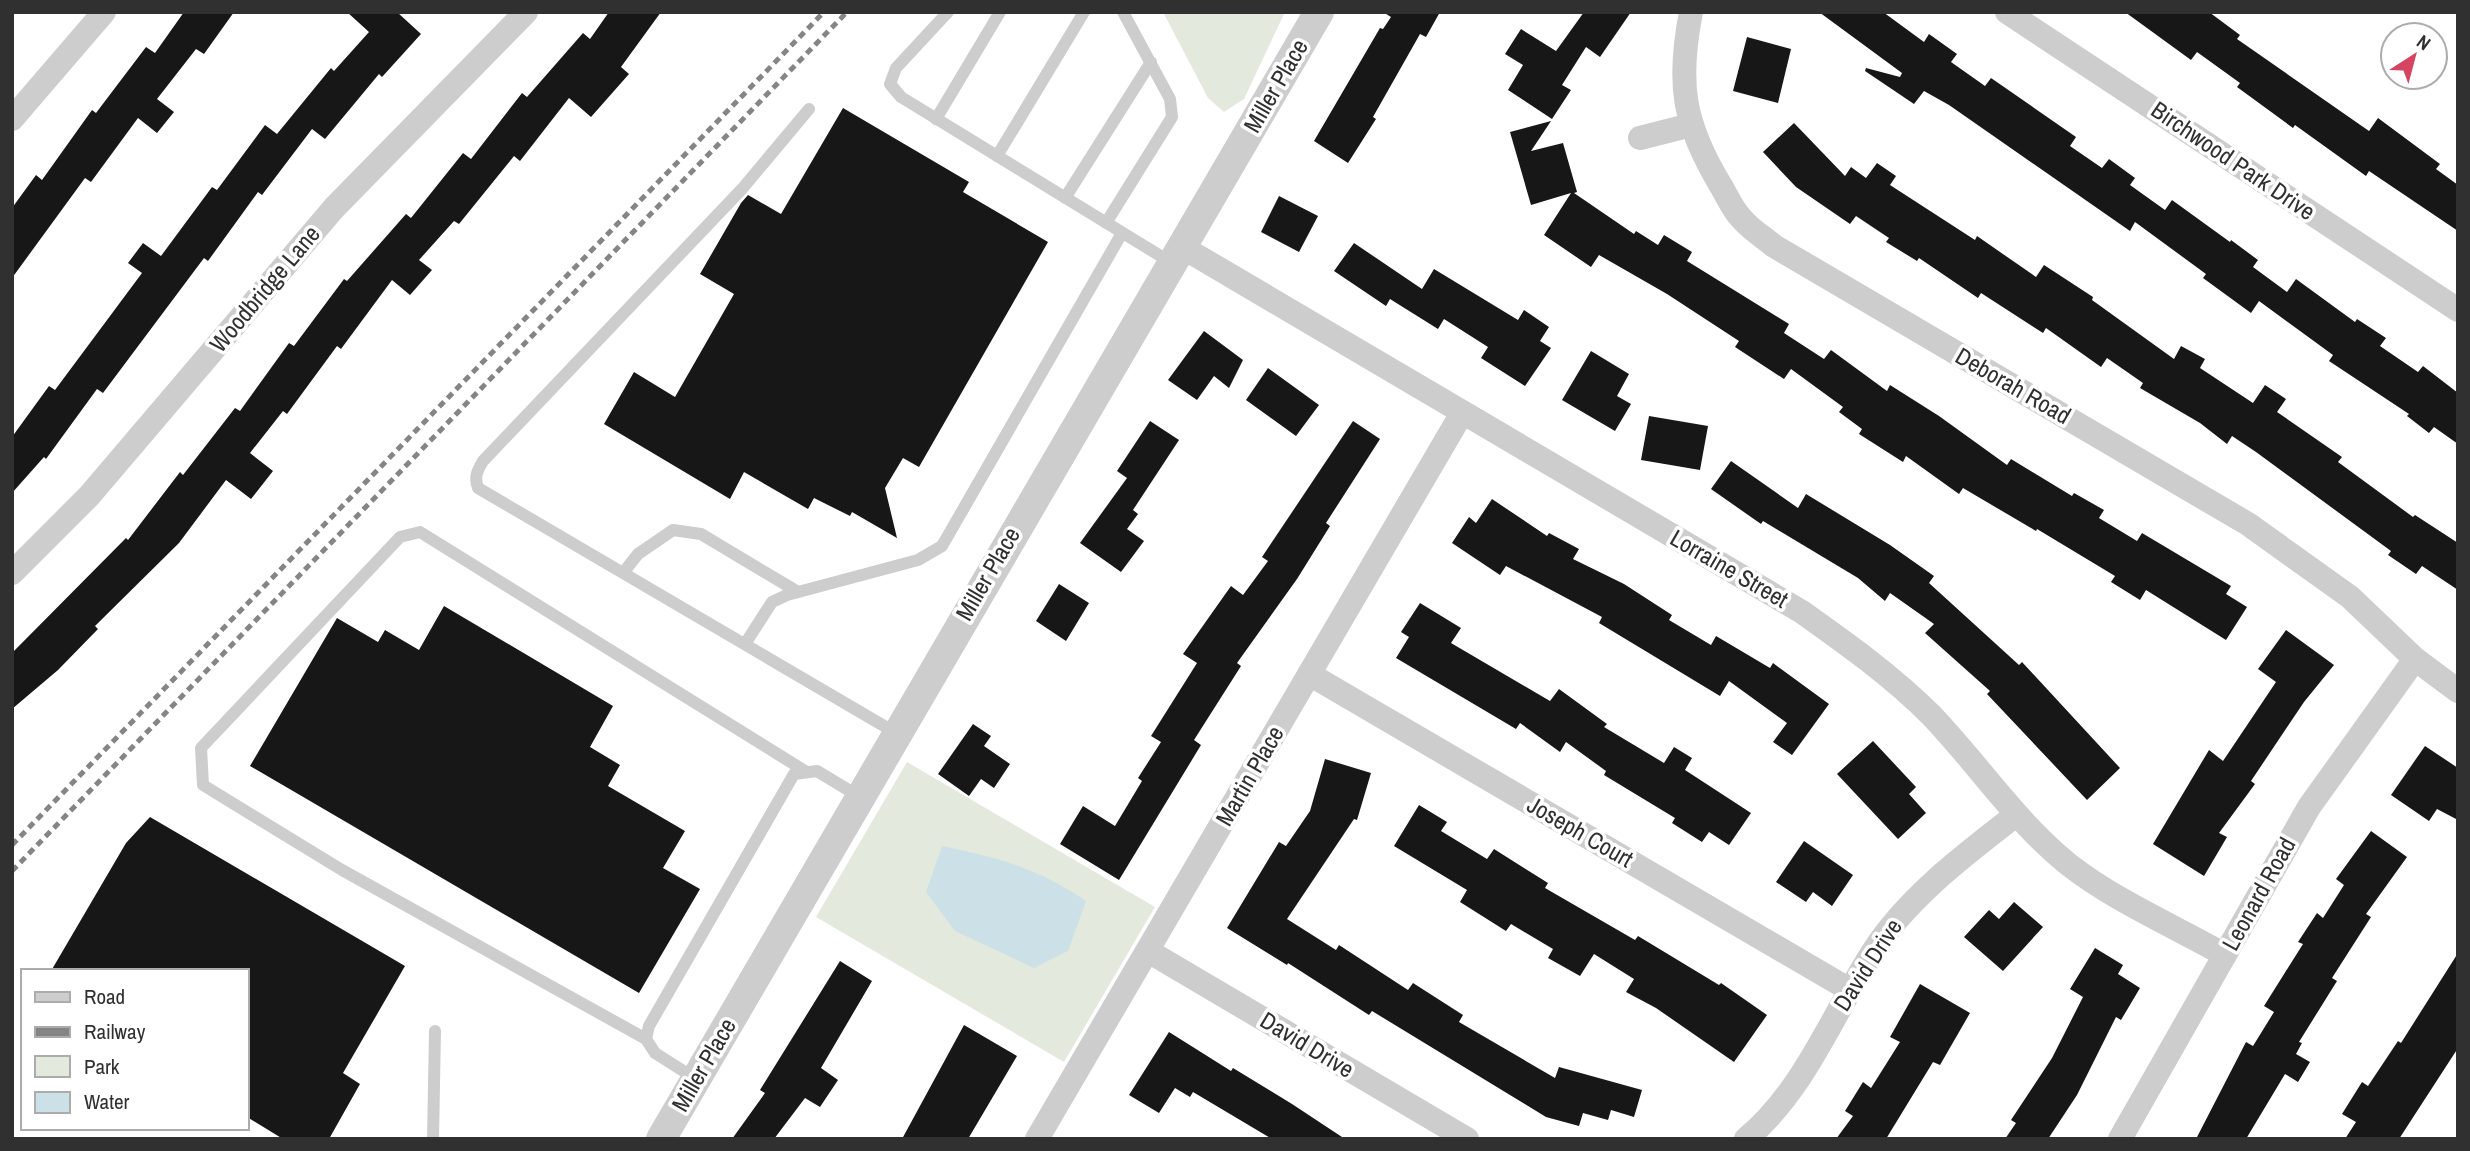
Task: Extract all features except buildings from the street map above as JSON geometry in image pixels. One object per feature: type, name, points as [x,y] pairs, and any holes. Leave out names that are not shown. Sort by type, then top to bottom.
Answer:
[{"type":"street","points":[[12,119],[104,12]]},
{"type":"street","name":"Woodbridge Lane","points":[[12,573],[89,496],[334,208],[526,12]]},
{"type":"street","name":"Miller Place","points":[[661,1139],[1319,12]]},
{"type":"street","name":"Deborah Road","points":[[1691,12],[1683,56],[1684,92],[1690,125],[1712,172],[1740,218],[1774,246],[2248,524],[2350,597],[2414,659],[2458,691]]},
{"type":"street","name":"Birchwood Park Drive","points":[[2007,12],[2458,310]]},
{"type":"street","points":[[1640,138],[1690,125]]},
{"type":"street","name":"Lorraine Street","points":[[1177,255],[1462,413],[1802,612],[1869,659],[1930,715],[2016,815],[2068,864],[2108,890],[2225,955]]},
{"type":"street","name":"Martin Place","points":[[1037,1139],[1462,413]]},
{"type":"street","name":"Leonard Road","points":[[2120,1139],[2309,807],[2414,659]]},
{"type":"street","name":"Joseph Court","points":[[1309,674],[1850,990]]},
{"type":"street","name":"David Drive","points":[[1746,1139],[1762,1125],[1806,1068],[1875,948],[1903,911],[2016,815]]},
{"type":"street","name":"David Drive","points":[[1148,951],[1467,1139]]},
{"type":"lane","points":[[948,12],[896,68],[890,84],[901,97],[1122,233],[1177,255]]},
{"type":"lane","points":[[936,119],[1000,12]]},
{"type":"lane","points":[[997,156],[1084,12]]},
{"type":"lane","points":[[1106,223],[1172,117],[1170,99],[1123,12]]},
{"type":"lane","points":[[1065,198],[1150,62]]},
{"type":"lane","points":[[809,109],[742,189],[476,472],[478,488],[896,733]]},
{"type":"lane","points":[[745,644],[772,602],[798,592],[918,560],[942,546],[1122,233]]},
{"type":"lane","points":[[623,573],[638,554],[661,535],[673,530],[701,534],[798,592]]},
{"type":"lane","points":[[696,1079],[654,1052],[646,1039],[342,870],[203,785],[201,748],[400,537],[420,532],[805,771]]},
{"type":"lane","points":[[646,1039],[649,1026],[794,774],[817,771],[860,797]]},
{"type":"lane","points":[[433,1139],[435,1031]]},
{"type":"green space","points":[[1163,12],[1285,12],[1244,99],[1224,112],[1208,98]]},
{"type":"green space","points":[[907,762],[1155,907],[1064,1062],[816,917]]},
{"type":"water","points":[[942,846],[982,855],[1034,872],[1086,901],[1068,951],[1034,968],[955,931],[926,892]]},
{"type":"railway","points":[[12,845],[824,12]]},
{"type":"railway","points":[[12,871],[847,12]]}]
